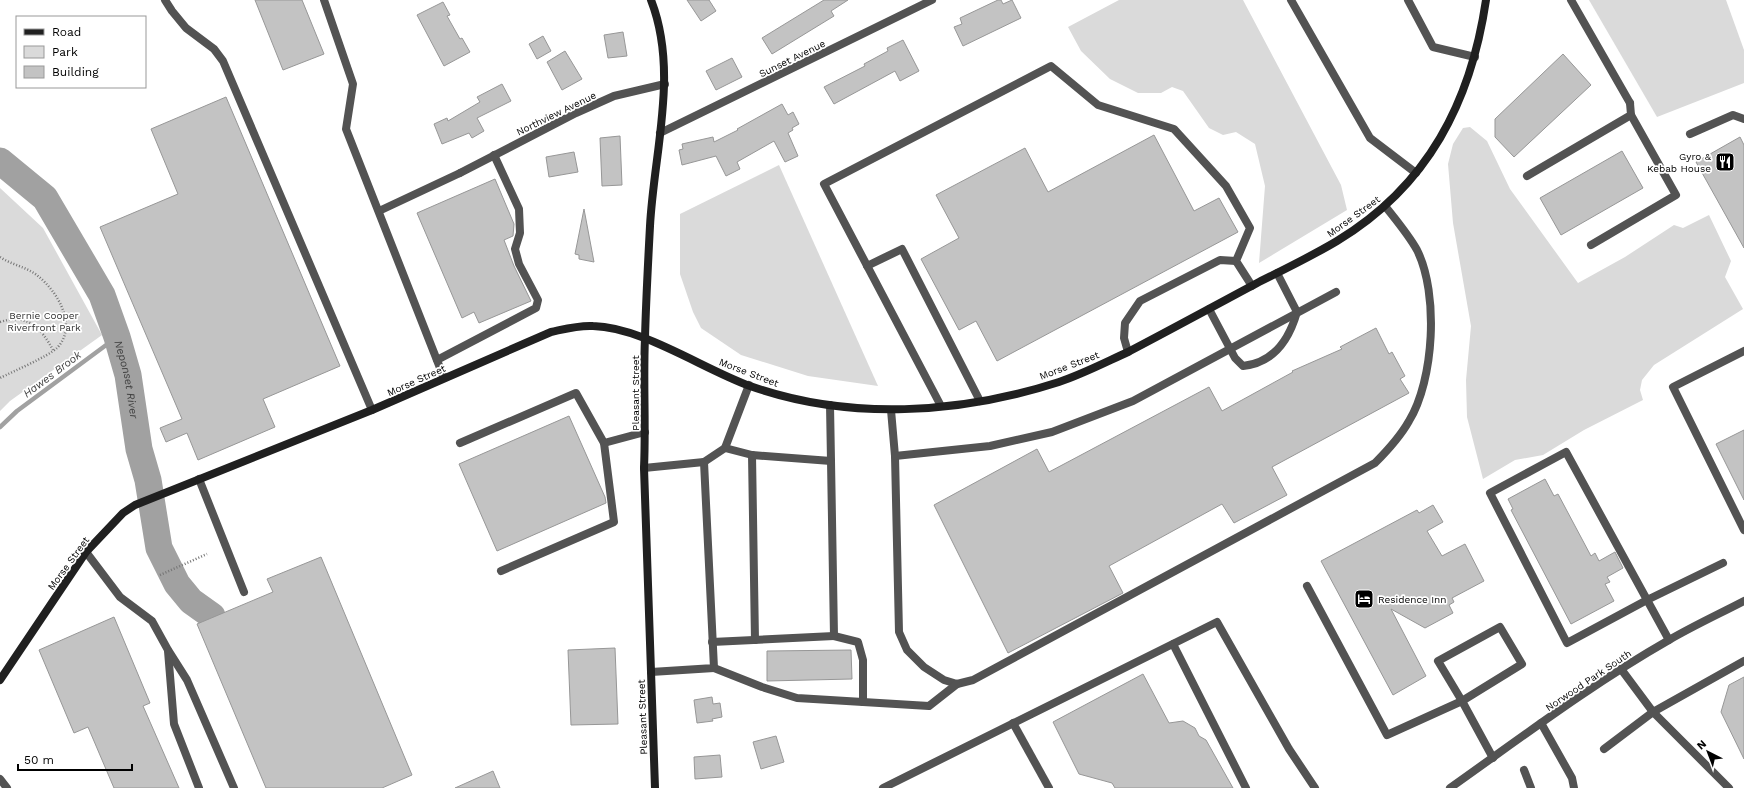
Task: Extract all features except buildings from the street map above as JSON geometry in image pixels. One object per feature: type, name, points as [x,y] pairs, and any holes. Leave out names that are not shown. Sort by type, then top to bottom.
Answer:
[{"type":"street","points":[[166,0],[172,11],[186,28],[214,49],[223,61],[372,410]]},
{"type":"street","points":[[324,0],[353,84],[346,129],[444,378]]},
{"type":"street","name":"Pleasant Street","points":[[651,0],[655,10],[662,43],[665,84],[652,202],[644,338],[644,468],[655,788]]},
{"type":"street","name":"Sunset Avenue","points":[[660,133],[932,0]]},
{"type":"street","points":[[1291,0],[1370,138],[1416,173]]},
{"type":"street","points":[[1408,0],[1432,47],[1475,57]]},
{"type":"street","name":"Morse Street","points":[[0,680],[86,552],[123,513],[135,505],[372,410],[551,332],[577,326],[594,326],[614,329],[644,338],[749,385],[773,393],[830,405],[858,409],[892,410],[941,406],[1011,395],[1060,382],[1128,352],[1338,241],[1385,206],[1416,173],[1442,136],[1453,116],[1463,94],[1475,57],[1486,0]]},
{"type":"street","points":[[1571,0],[1630,103],[1631,115],[1676,195],[1591,245]]},
{"type":"street","points":[[941,406],[824,184],[1051,66],[1098,105],[1174,129],[1226,186],[1250,228],[1236,261]]},
{"type":"street","name":"Northview Avenue","points":[[379,212],[460,173],[576,113],[614,96],[665,84]]},
{"type":"street","points":[[1527,176],[1631,115]]},
{"type":"street","points":[[1690,134],[1733,115],[1744,119]]},
{"type":"street","points":[[437,360],[536,308],[538,300],[519,264],[515,249],[520,233],[519,209],[494,155]]},
{"type":"street","points":[[651,672],[714,668],[762,687],[797,698],[929,706],[958,684],[973,680],[1375,463],[1393,445],[1410,421],[1421,395],[1429,366],[1430,305],[1425,273],[1417,251],[1406,232],[1385,206]]},
{"type":"street","points":[[867,266],[902,249],[980,401]]},
{"type":"street","points":[[1128,352],[1124,338],[1125,323],[1140,301],[1220,260],[1236,261]]},
{"type":"street","points":[[1236,261],[1252,286]]},
{"type":"street","points":[[1209,309],[1235,358],[1243,366],[1254,365],[1270,356],[1283,344],[1292,327],[1297,312],[1277,273]]},
{"type":"street","points":[[895,456],[990,446],[1052,432],[1133,401],[1229,348],[1336,292]]},
{"type":"street","points":[[1744,351],[1673,387],[1744,530]]},
{"type":"street","points":[[644,468],[704,462],[725,448],[749,385]]},
{"type":"street","points":[[460,443],[576,393],[604,443],[614,522],[501,571]]},
{"type":"street","points":[[830,405],[834,636]]},
{"type":"street","points":[[892,410],[895,456],[899,632],[907,650],[924,667],[944,680],[958,684]]},
{"type":"street","points":[[604,443],[645,432]]},
{"type":"street","points":[[725,448],[752,455],[831,461]]},
{"type":"street","points":[[1669,640],[1647,600],[1566,452],[1490,493],[1567,643],[1647,600],[1723,563]]},
{"type":"street","points":[[752,455],[755,640]]},
{"type":"street","points":[[704,462],[714,668]]},
{"type":"street","points":[[199,479],[244,592]]},
{"type":"street","points":[[86,552],[120,597],[152,621],[187,680],[234,788]]},
{"type":"street","points":[[1307,586],[1387,735],[1462,701],[1522,664],[1500,627],[1438,661],[1462,701],[1493,758]]},
{"type":"street","name":"Norwood Park South","points":[[1450,788],[1541,723],[1621,669],[1669,640],[1744,601]]},
{"type":"street","points":[[883,788],[1217,622],[1289,749],[1315,788]]},
{"type":"street","points":[[712,642],[834,636],[858,642],[863,660],[864,702]]},
{"type":"street","points":[[1173,644],[1246,788]]},
{"type":"street","points":[[168,650],[174,724],[199,788]]},
{"type":"street","points":[[1604,749],[1653,712],[1744,661]]},
{"type":"street","points":[[1621,669],[1653,712],[1730,788]]},
{"type":"street","points":[[1013,723],[1049,788]]},
{"type":"street","points":[[1541,723],[1572,778],[1574,788]]},
{"type":"street","points":[[1524,770],[1531,788]]},
{"type":"street","points":[[0,779],[7,788]]},
{"type":"path","points":[[0,257],[7,262],[38,276],[53,291],[63,308],[66,325],[63,340],[53,350],[0,378]]},
{"type":"path","points":[[0,322],[6,320],[25,320],[36,326],[44,335],[53,350]]},
{"type":"path","points":[[160,575],[208,554]]},
{"type":"green space","points":[[1119,0],[1243,0],[1341,185],[1347,210],[1259,263],[1265,186],[1255,144],[1236,132],[1223,135],[1209,128],[1183,91],[1172,87],[1161,93],[1138,93],[1110,79],[1081,51],[1068,27]]},
{"type":"green space","points":[[1589,0],[1726,0],[1744,50],[1744,83],[1657,117]]},
{"type":"green space","points":[[1470,127],[1487,141],[1510,189],[1578,283],[1625,257],[1674,225],[1683,228],[1709,215],[1731,261],[1725,277],[1743,309],[1654,365],[1642,380],[1640,390],[1643,400],[1584,430],[1543,455],[1515,460],[1483,479],[1467,417],[1466,380],[1471,326],[1453,223],[1448,164],[1453,144],[1463,128]]},
{"type":"green space","points":[[779,165],[878,386],[808,376],[741,355],[701,328],[693,312],[680,274],[680,214]]},
{"type":"green space","name":"Bernie Cooper Riverfront Park","points":[[0,188],[43,228],[102,335],[10,401],[0,411]]},
{"type":"waterway","name":"Neponset River","points":[[0,161],[45,198],[102,295],[117,337],[128,375],[139,449],[148,480],[159,548],[177,584],[191,601],[212,616]]},
{"type":"waterway","name":"Hawes Brook","points":[[0,427],[17,411],[117,337]]},
{"type":"place","name":"Gyro & Kebab House","points":[[1725,162]]},
{"type":"place","name":"Residence Inn","points":[[1364,599]]}]
